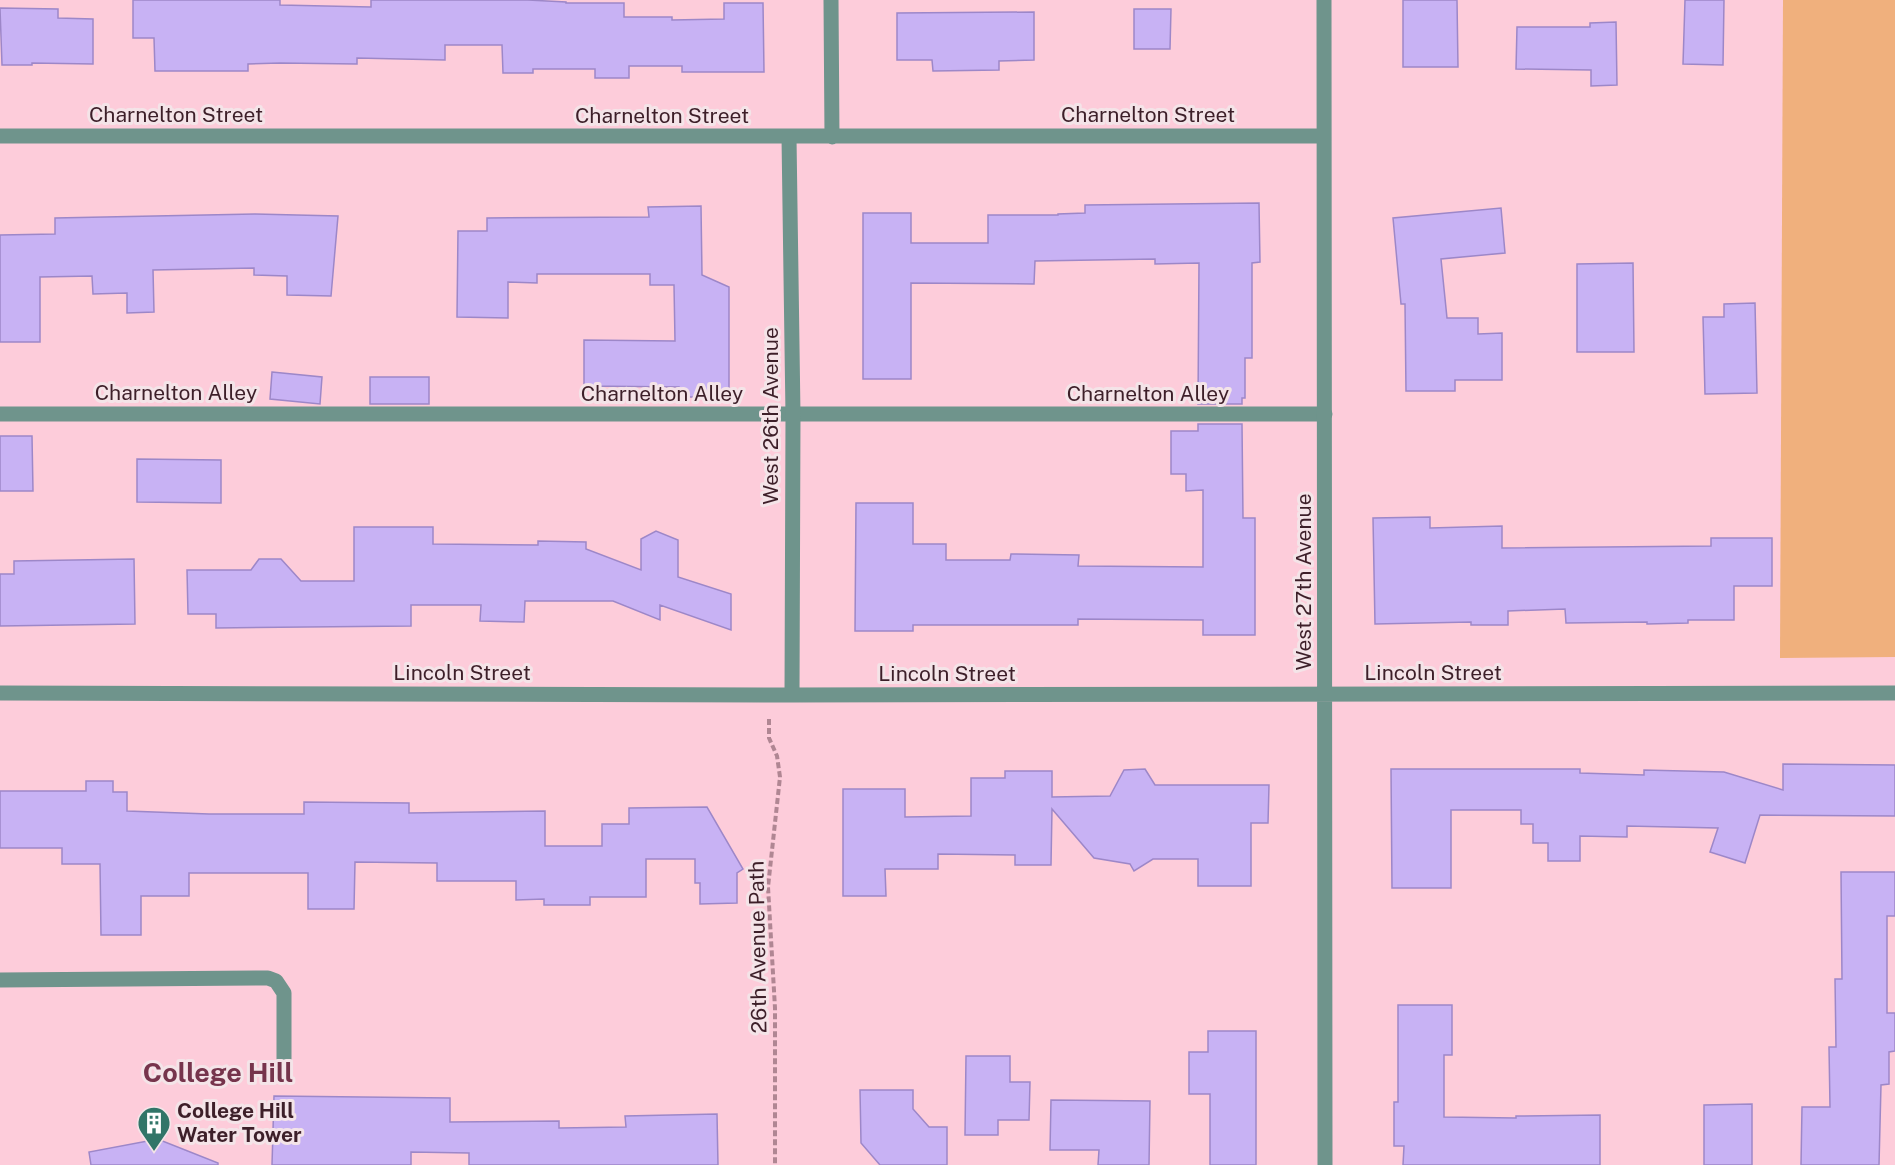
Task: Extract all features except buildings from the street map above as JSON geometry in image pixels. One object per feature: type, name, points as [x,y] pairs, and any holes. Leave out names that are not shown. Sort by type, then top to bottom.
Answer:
[{"type":"street","points":[[831,0],[832,137]]},
{"type":"street","name":"West 27th Avenue","points":[[1324,0],[1325,1165]]},
{"type":"street","name":"Charnelton Street","points":[[0,136],[1324,136]]},
{"type":"street","name":"West 26th Avenue","points":[[789,137],[793,415],[792,695]]},
{"type":"street","name":"Charnelton Alley","points":[[0,414],[1325,414]]},
{"type":"street","name":"Lincoln Street","points":[[0,693],[792,695],[1895,693]]},
{"type":"street","points":[[0,980],[268,978],[279,983],[284,993],[284,1072]]},
{"type":"path","name":"26th Avenue Path","points":[[769,695],[769,738],[777,756],[780,777],[768,886],[775,1008],[775,1165]]},
{"type":"shaded area","points":[[1783,0],[1895,0],[1895,657],[1780,658]]},
{"type":"place","name":"College Hill Water Tower","points":[[154,1152]]},
{"type":"district","name":"College Hill","points":[[218,1073]]}]
